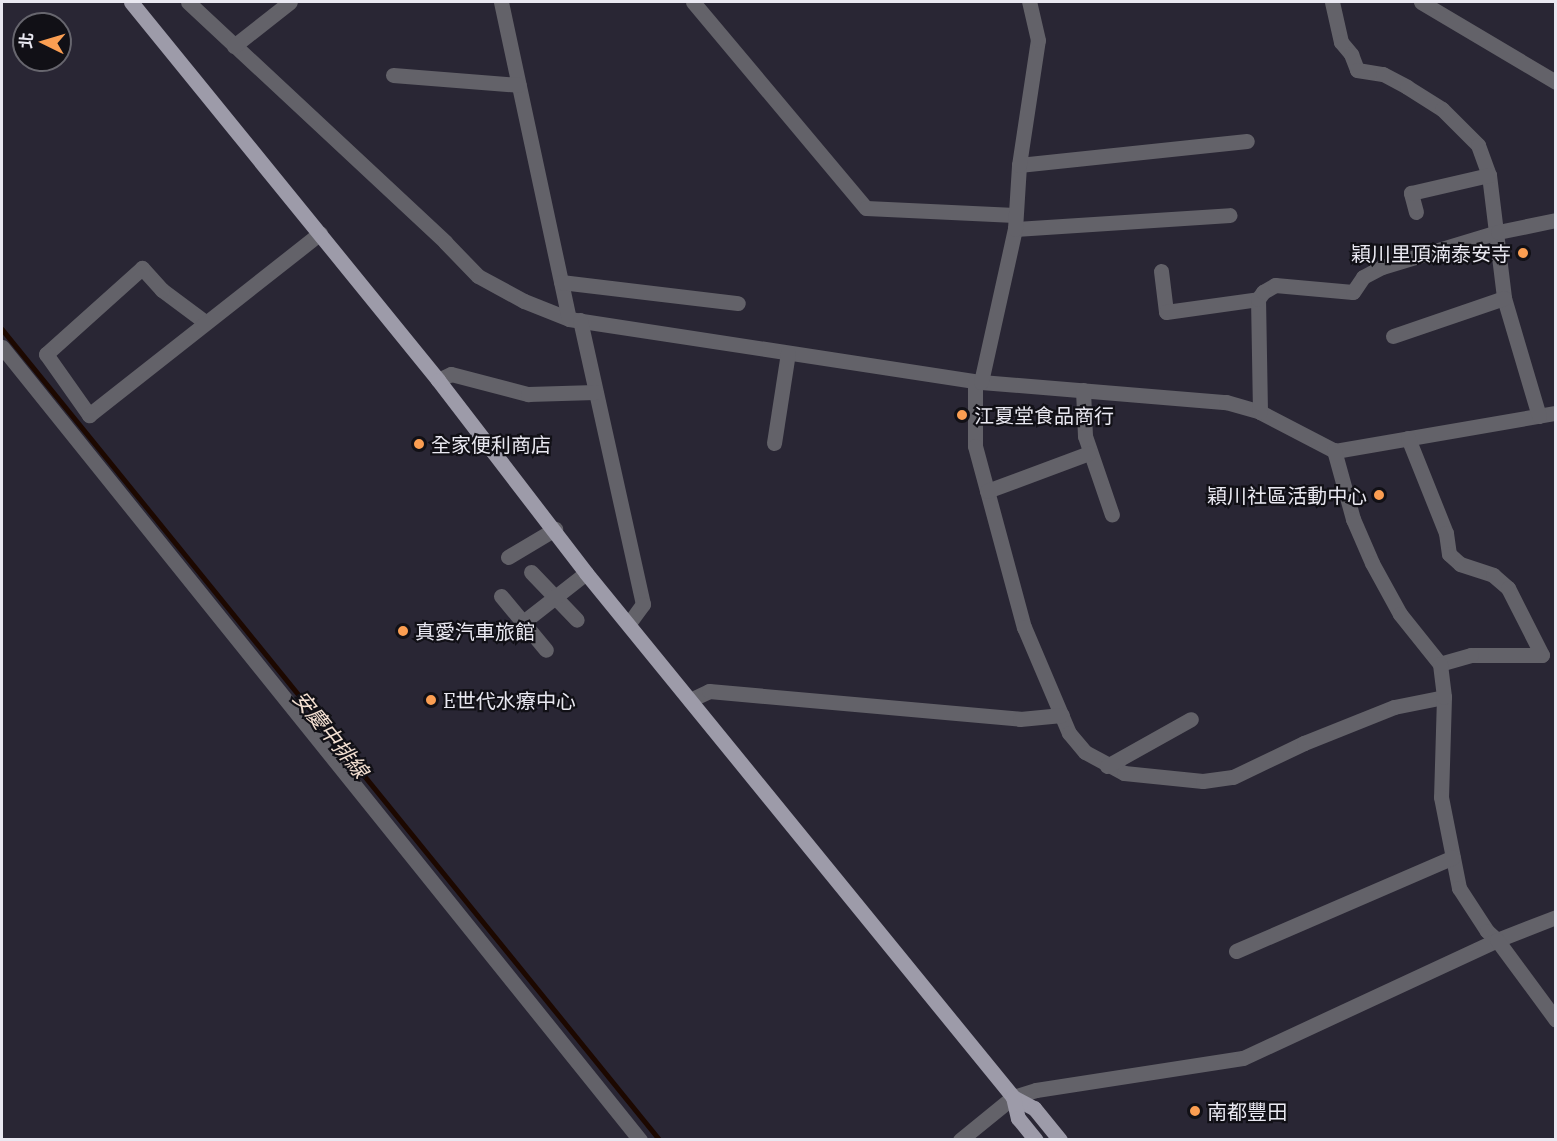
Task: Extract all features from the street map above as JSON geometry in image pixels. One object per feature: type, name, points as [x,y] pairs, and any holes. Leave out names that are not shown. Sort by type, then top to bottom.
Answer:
[{"type":"main road","points":[[131,2],[438,380],[555,529],[586,573],[1013,1097],[1034,1107],[1060,1140]]},
{"type":"main road","points":[[1013,1097],[1018,1118],[1036,1140]]},
{"type":"street","points":[[188,2],[445,242],[478,276],[524,301],[574,319],[606,326],[978,382],[1226,402],[1260,412],[1334,450],[1556,413]]},
{"type":"street","points":[[234,46],[290,2]]},
{"type":"street","points":[[501,2],[561,282],[595,392],[643,604],[629,623]]},
{"type":"street","points":[[693,2],[866,208],[1015,222],[1230,214]]},
{"type":"street","points":[[1029,2],[1038,40],[1019,165],[1015,222],[978,382],[975,446],[1024,627],[1069,733],[1085,752],[1107,766],[1124,773],[1203,781],[1233,777],[1304,743],[1394,707],[1444,697]]},
{"type":"street","points":[[1332,2],[1341,42],[1352,54],[1357,70],[1383,74],[1442,109],[1478,145],[1490,175],[1504,298],[1539,416]]},
{"type":"street","points":[[1421,2],[1556,82]]},
{"type":"street","points":[[393,75],[519,85]]},
{"type":"street","points":[[1019,165],[1247,141]]},
{"type":"street","points":[[1416,212],[1411,193],[1490,175]]},
{"type":"street","points":[[1161,271],[1166,312],[1258,299],[1275,285],[1353,292],[1364,277],[1382,267],[1498,232],[1556,220]]},
{"type":"street","points":[[205,322],[162,290],[142,268],[46,354],[89,415],[320,233]]},
{"type":"street","points":[[561,282],[738,303]]},
{"type":"street","points":[[1393,336],[1504,298]]},
{"type":"street","points":[[1258,299],[1260,412]]},
{"type":"street","points":[[2,347],[640,1140]]},
{"type":"street","points":[[774,443],[788,353]]},
{"type":"street","points":[[438,380],[451,374],[528,394],[595,392]]},
{"type":"street","points":[[1083,390],[1084,436],[1112,515]]},
{"type":"street","points":[[1408,438],[1446,533],[1449,554],[1460,564],[1492,575],[1508,588],[1542,655],[1471,655],[1440,664]]},
{"type":"street","points":[[1334,450],[1353,519],[1372,563],[1400,614],[1440,664],[1444,697],[1441,797],[1459,888],[1487,932],[1497,940],[1556,1020]]},
{"type":"street","points":[[987,491],[1089,453]]},
{"type":"street","points":[[507,557],[555,529]]},
{"type":"street","points":[[531,572],[577,620]]},
{"type":"street","points":[[522,623],[586,573]]},
{"type":"street","points":[[501,596],[546,650]]},
{"type":"street","points":[[690,700],[710,691],[1020,719],[1062,715]]},
{"type":"street","points":[[1107,766],[1191,719]]},
{"type":"street","points":[[1236,951],[1453,857]]},
{"type":"street","points":[[960,1140],[1013,1097],[1036,1090],[1243,1058],[1497,940],[1556,917]]},
{"type":"waterway","name":"安慶中排線","points":[[2,329],[660,1140]]},
{"type":"place","name":"穎川里頂湳泰安寺","points":[[1523,253]]},
{"type":"place","name":"江夏堂食品商行","points":[[962,415]]},
{"type":"place","name":"全家便利商店","points":[[419,444]]},
{"type":"place","name":"穎川社區活動中心","points":[[1379,495]]},
{"type":"place","name":"真愛汽車旅館","points":[[403,631]]},
{"type":"place","name":"E世代水療中心","points":[[431,700]]},
{"type":"place","name":"南都豐田","points":[[1195,1111]]}]
